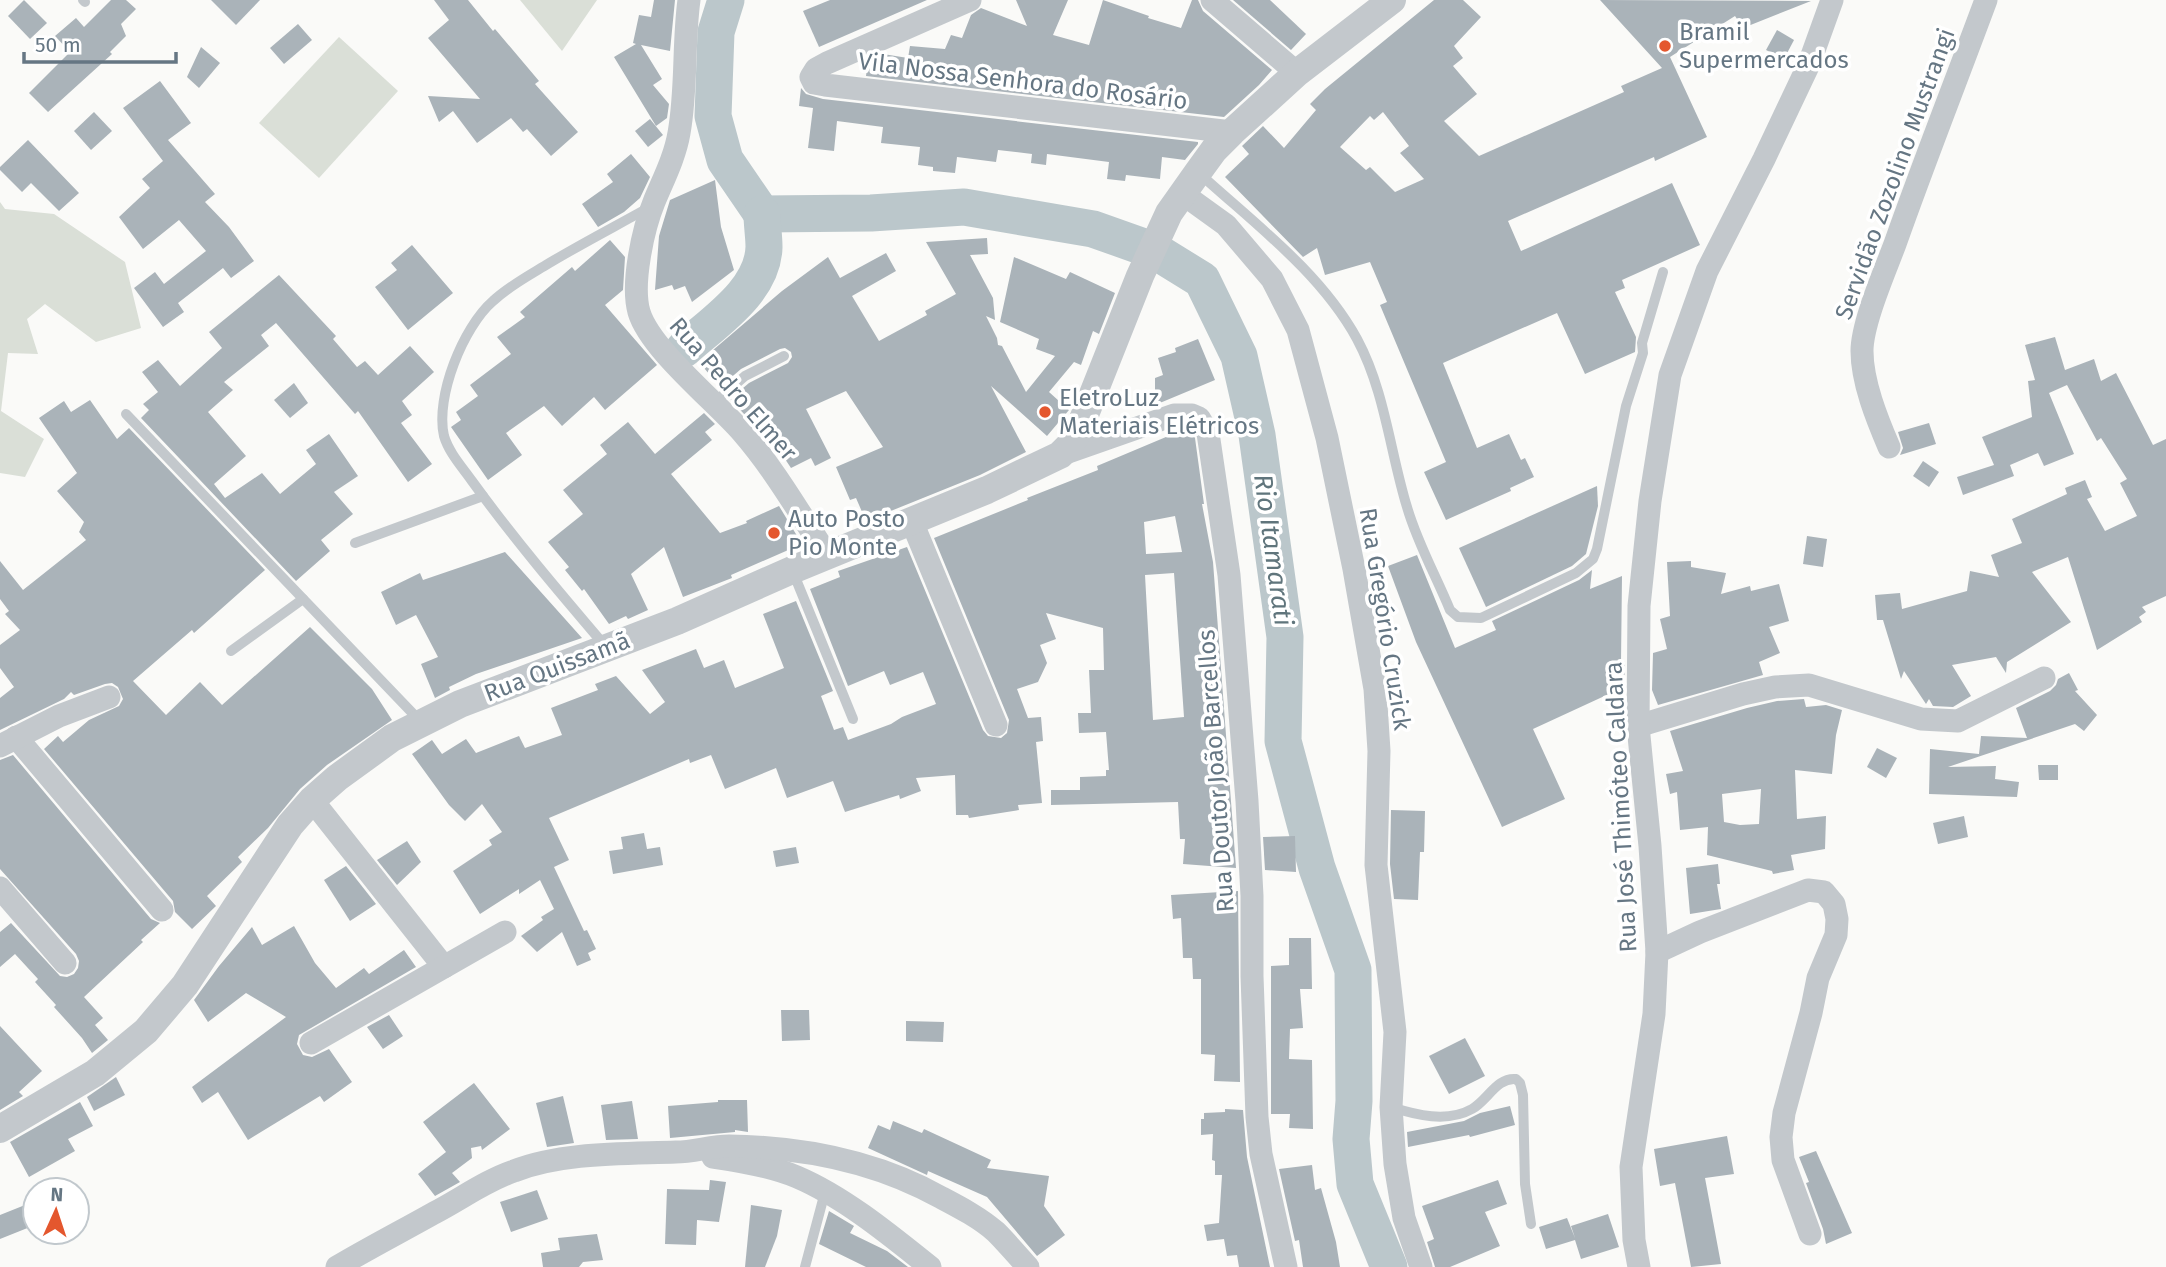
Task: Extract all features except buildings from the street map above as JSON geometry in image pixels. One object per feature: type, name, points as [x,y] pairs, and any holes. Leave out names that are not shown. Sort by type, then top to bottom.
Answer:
[{"type":"street","name":"Rua Pedro Elmer","points":[[689,0],[679,134],[652,206],[638,265],[635,289],[638,310],[652,337],[744,434],[827,555]]},
{"type":"street","name":"Vila Nossa Senhora do Rosário","points":[[970,0],[827,63],[816,69],[811,76],[814,83],[1232,132]]},
{"type":"street","points":[[1212,0],[1297,73]]},
{"type":"street","name":"Rua Quissamã","points":[[0,1129],[95,1073],[153,1023],[185,985],[274,847],[312,800],[363,757],[421,722],[498,688],[608,649],[723,602],[792,569],[1021,475],[1060,455],[1071,444],[1080,427],[1140,276],[1183,193],[1214,150],[1297,73],[1392,0]]},
{"type":"street","name":"Rua José Thimóteo Caldara","points":[[1639,1267],[1634,1240],[1631,1167],[1654,1014],[1657,952],[1638,726],[1639,607],[1650,501],[1670,375],[1707,271],[1803,76],[1832,0]]},
{"type":"street","name":"Servidão Zozolino Mustrangi","points":[[1889,447],[1871,402],[1862,350],[1883,275],[1986,0]]},
{"type":"street","name":"Rua Gregório Cruzick","points":[[1183,193],[1226,225],[1272,279],[1298,330],[1327,438],[1375,690],[1379,751],[1376,865],[1395,1032],[1391,1107],[1395,1164],[1404,1218],[1420,1267]]},
{"type":"street","name":"Rua Doutor João Barcellos","points":[[1060,455],[1184,414],[1199,418],[1208,433],[1229,575],[1247,801],[1252,896],[1256,1117],[1268,1192],[1286,1267]]},
{"type":"street","points":[[912,522],[996,725]]},
{"type":"street","points":[[1638,726],[1743,694],[1775,687],[1809,685],[1921,719],[1958,721],[2044,678]]},
{"type":"street","points":[[109,697],[59,716],[8,742],[162,910]]},
{"type":"street","points":[[312,800],[444,967]]},
{"type":"street","points":[[0,888],[65,963]]},
{"type":"street","points":[[1657,952],[1700,932],[1808,890],[1824,891],[1834,904],[1836,935],[1818,978],[1784,1113],[1781,1137],[1783,1160],[1810,1234]]},
{"type":"street","points":[[311,1043],[505,932]]},
{"type":"street","points":[[337,1267],[484,1184],[516,1170],[590,1156],[679,1152],[724,1146],[756,1147],[852,1160],[885,1170],[964,1210],[995,1232],[1028,1267]]},
{"type":"street","points":[[679,1152],[761,1166],[796,1176],[890,1235],[930,1267]]},
{"type":"lane","points":[[1183,193],[1279,245],[1315,282],[1356,339],[1373,375],[1408,511],[1450,610],[1458,617],[1481,618],[1576,573],[1593,558],[1626,406],[1643,353],[1642,343],[1663,272]]},
{"type":"lane","points":[[608,649],[546,577],[448,447],[442,425],[444,402],[464,338],[479,315],[514,284],[652,206]]},
{"type":"lane","points":[[715,402],[745,376],[784,356]]},
{"type":"lane","points":[[126,414],[421,722]]},
{"type":"lane","points":[[355,542],[483,496]]},
{"type":"lane","points":[[792,569],[853,719]]},
{"type":"lane","points":[[231,651],[303,599]]},
{"type":"lane","points":[[1391,1107],[1429,1117],[1449,1116],[1470,1110],[1504,1080],[1516,1079],[1523,1095],[1525,1184],[1531,1224]]},
{"type":"lane","points":[[805,1267],[825,1192]]},
{"type":"shaded area","points":[[520,0],[597,0],[562,51]]},
{"type":"shaded area","points":[[339,37],[398,91],[319,178],[259,123]]},
{"type":"shaded area","points":[[0,202],[5,209],[54,214],[125,262],[141,328],[96,342],[45,304],[27,319],[38,354],[8,353],[1,411],[44,439],[25,477],[0,473]]},
{"type":"waterway","name":"Rio Itamarati","points":[[726,0],[716,32],[713,116],[725,160],[762,214],[871,213],[964,207],[1093,229],[1155,251],[1202,280],[1239,356],[1257,435],[1285,637],[1283,741],[1317,868],[1353,970],[1354,1101],[1351,1139],[1355,1184],[1389,1267]]},
{"type":"waterway","name":"Rio Itamarati","points":[[684,349],[735,304],[755,278],[762,263],[764,247],[762,214]]},
{"type":"place","name":"Bramil Supermercados","points":[[1665,46]]},
{"type":"place","name":"EletroLuz Materiais Elétricos","points":[[1045,412]]},
{"type":"place","name":"Auto Posto Pio Monte","points":[[774,533]]}]
